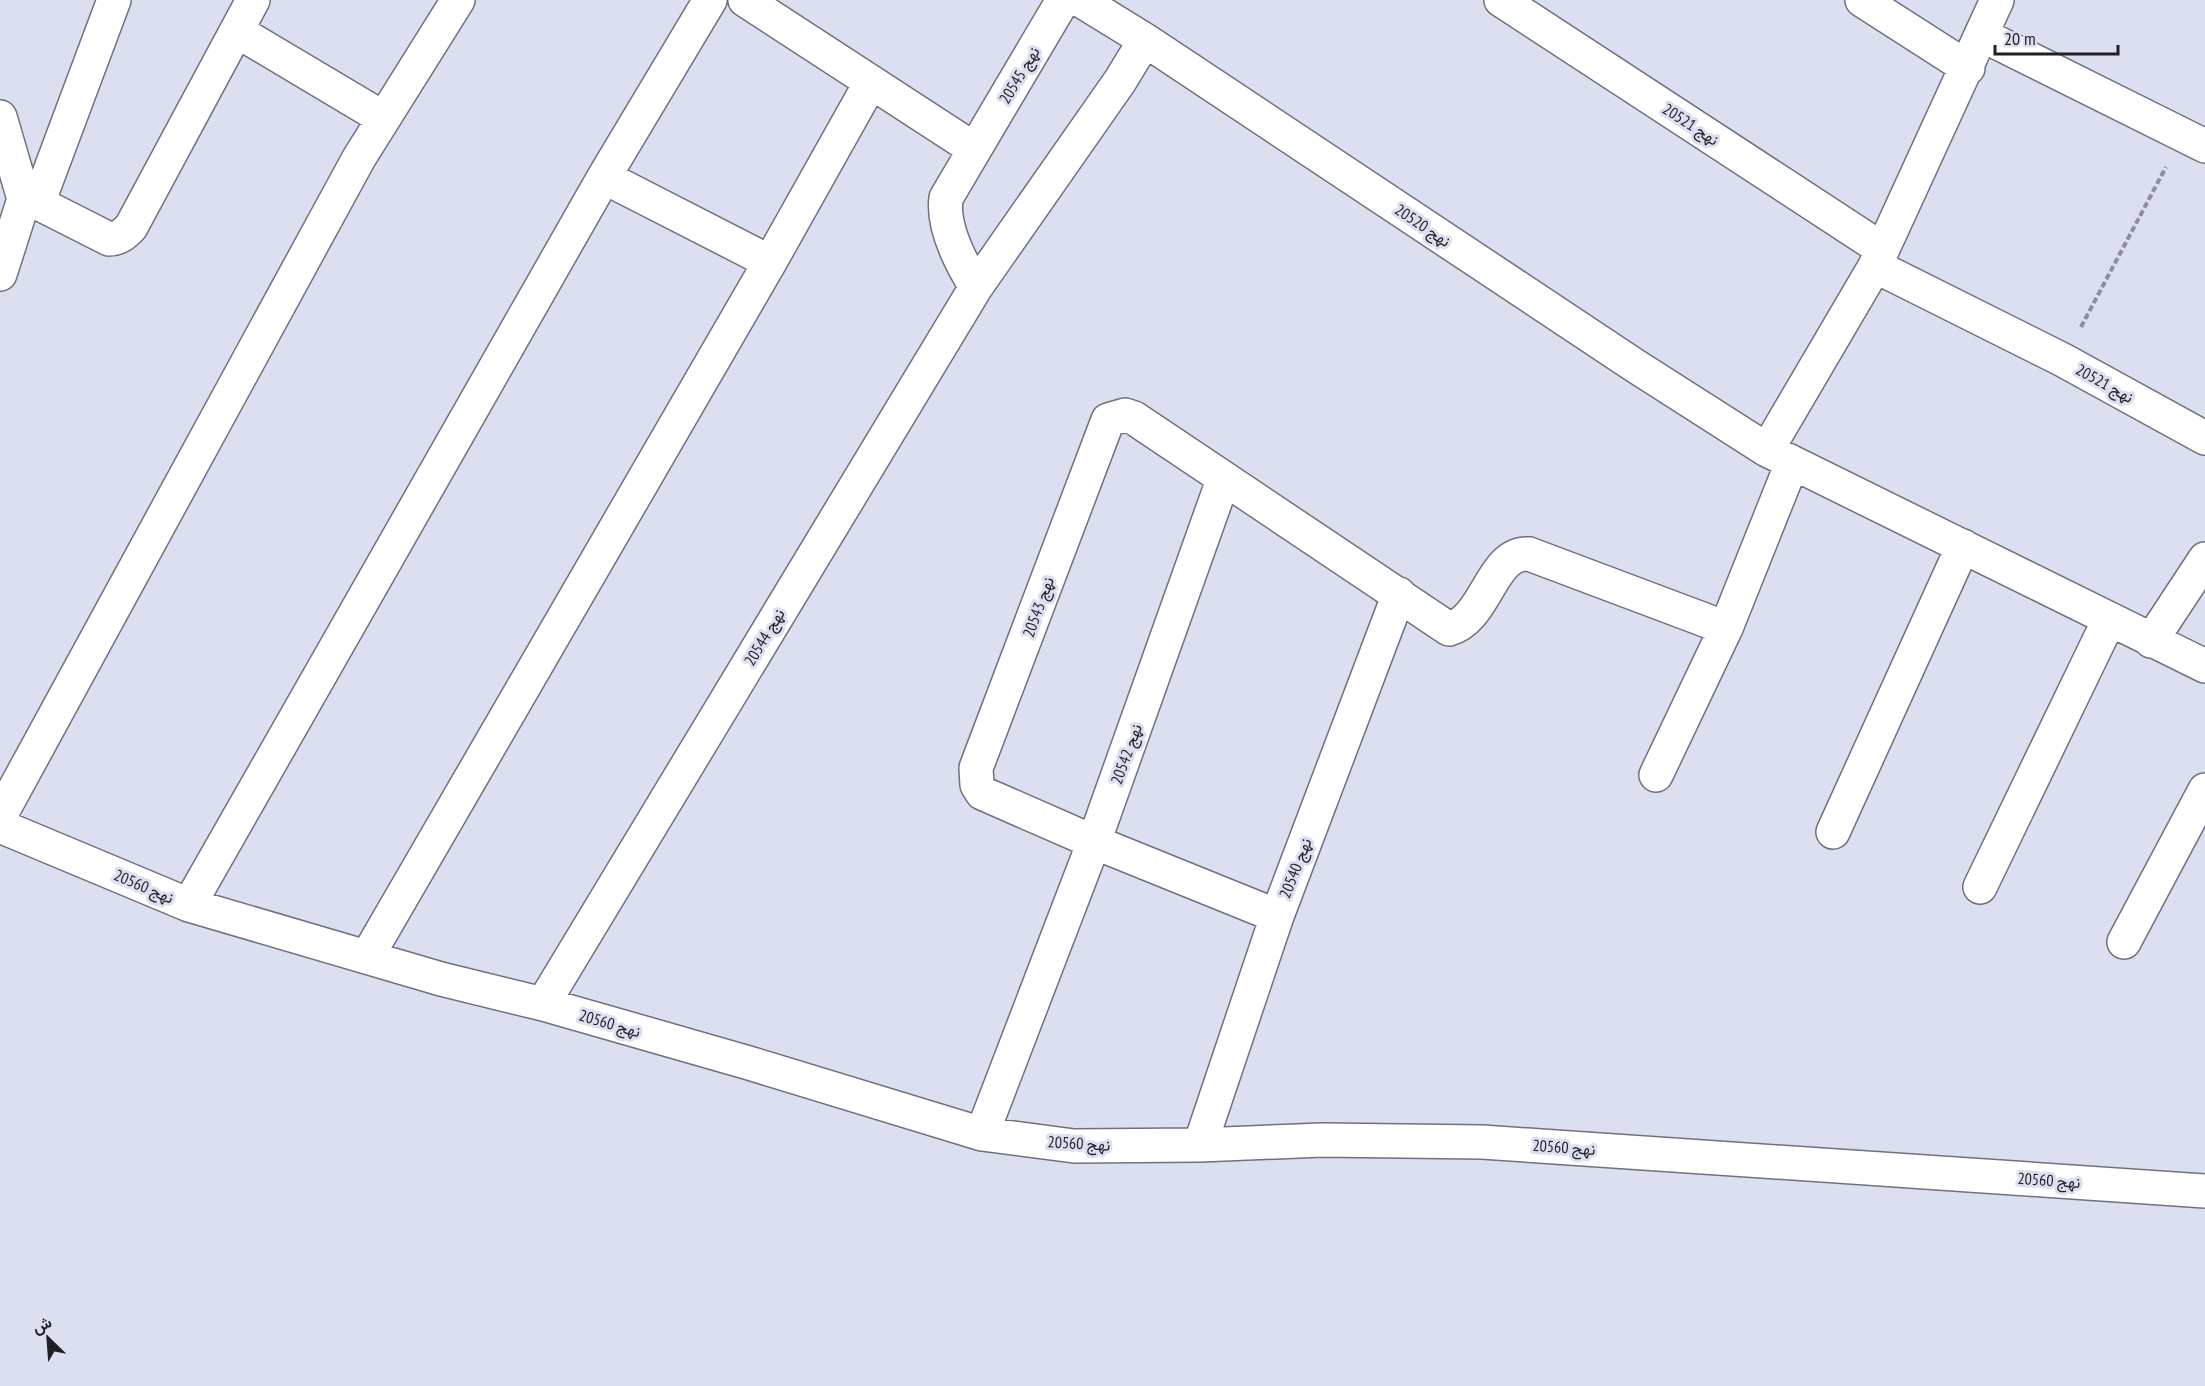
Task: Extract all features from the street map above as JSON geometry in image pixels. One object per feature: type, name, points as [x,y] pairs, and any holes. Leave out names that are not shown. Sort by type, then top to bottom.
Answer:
[{"type":"street","points":[[0,274],[114,0]]},
{"type":"street","points":[[0,117],[31,201],[109,239],[116,239],[131,227],[254,0]]},
{"type":"street","points":[[0,816],[359,158],[458,0]]},
{"type":"street","points":[[189,905],[604,177],[710,0]]},
{"type":"street","points":[[745,0],[974,149]]},
{"type":"street","name":"نهج 20545","points":[[971,279],[945,218],[946,198],[1063,0]]},
{"type":"street","name":"نهج 20520","points":[[1080,0],[1145,40],[1634,365],[1780,456],[2205,666]]},
{"type":"street","name":"نهج 20521","points":[[1501,0],[1878,257],[2205,438]]},
{"type":"street","points":[[1862,0],[1968,68]]},
{"type":"street","points":[[1656,775],[1726,628],[1780,456],[1968,68],[1996,0]]},
{"type":"street","points":[[237,31],[383,118]]},
{"type":"street","points":[[1982,35],[2194,140]]},
{"type":"street","name":"نهج 20544","points":[[543,1004],[971,279],[1120,81],[1145,40]]},
{"type":"street","points":[[367,957],[770,262],[871,82]]},
{"type":"street","points":[[604,177],[770,262]]},
{"type":"street","name":"نهج 20543","points":[[1094,842],[982,794],[977,786],[976,768],[1108,420],[1125,415],[1134,418],[1223,480]]},
{"type":"street","points":[[1223,480],[1449,629],[1459,626],[1470,617],[1507,561],[1520,553],[1529,554],[1726,628]]},
{"type":"street","name":"نهج 20542","points":[[982,1134],[1094,842],[1223,480]]},
{"type":"street","points":[[1833,832],[1963,546]]},
{"type":"street","points":[[2151,641],[2205,559]]},
{"type":"street","name":"نهج 20540","points":[[1200,1145],[1277,916],[1399,594]]},
{"type":"street","points":[[1980,887],[2109,620]]},
{"type":"street","points":[[2124,942],[2205,790]]},
{"type":"street","name":"نهج 20560","points":[[0,826],[189,905],[441,979],[543,1004],[982,1134],[1074,1146],[1200,1145],[1322,1140],[1482,1142],[2205,1191]]},
{"type":"street","points":[[1094,842],[1277,916]]},
{"type":"path","points":[[2063,360],[2194,140]]}]
